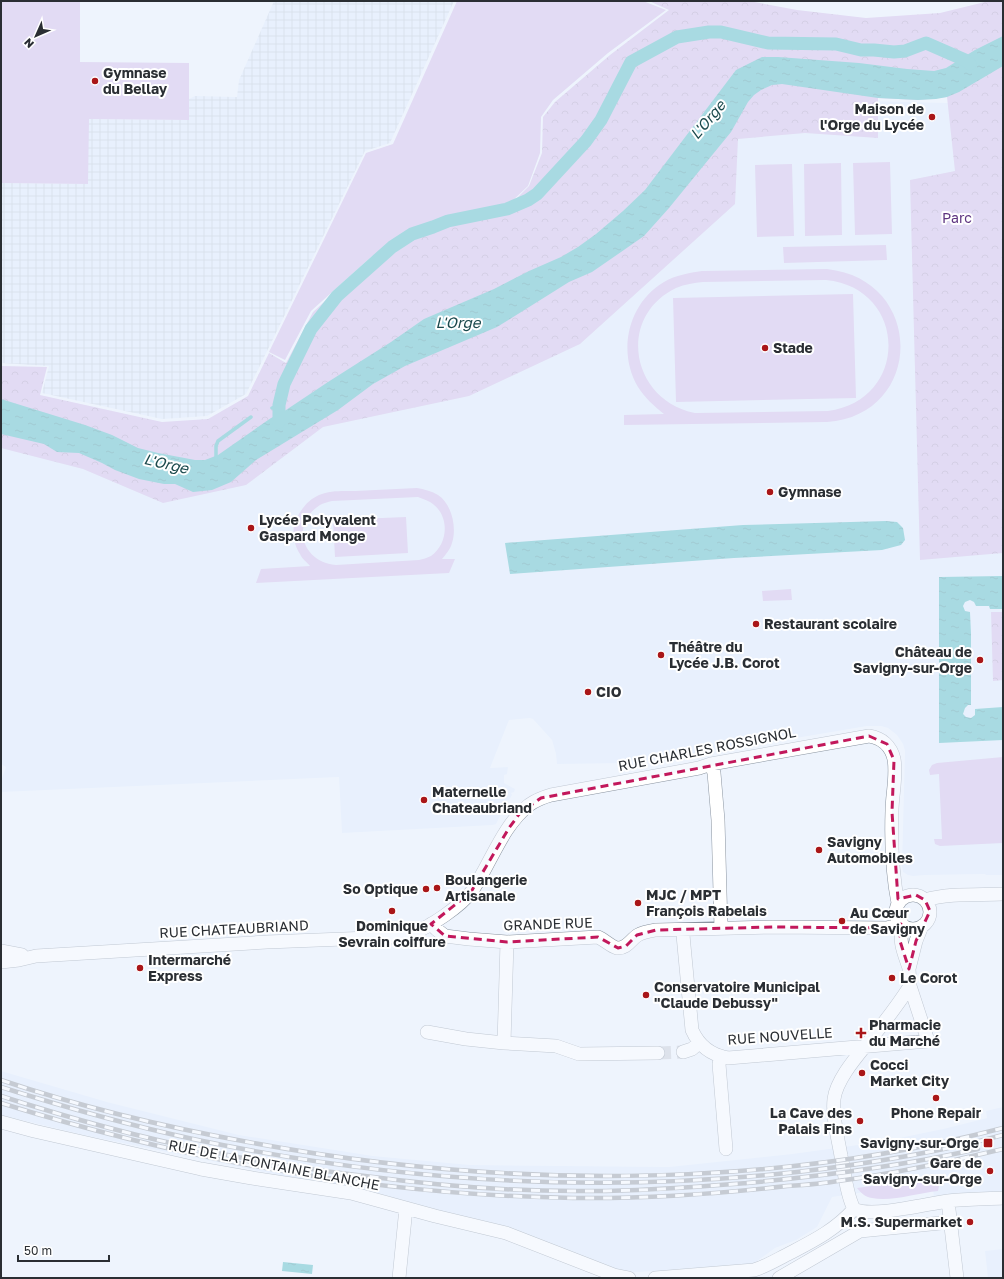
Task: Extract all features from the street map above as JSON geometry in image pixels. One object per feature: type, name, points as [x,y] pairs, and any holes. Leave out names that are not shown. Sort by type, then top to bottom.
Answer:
[{"type":"street","name":"RUE CHARLES ROSSIGNOL","points":[[431,924],[456,907],[471,892],[509,828],[520,813],[541,798],[699,768],[711,764],[863,737],[875,737],[883,741],[890,748],[894,760],[892,812],[893,871],[898,903],[896,914],[902,925],[900,941],[909,969],[910,986],[928,1041]]},
{"type":"street","points":[[711,764],[714,774],[718,820],[721,928]]},
{"type":"street","points":[[898,903],[902,899],[911,895],[921,897],[925,900],[940,897],[1003,894]]},
{"type":"street","name":"RUE CHARLES ROSSIGNOL","points":[[909,969],[916,941],[922,926],[929,916],[930,911],[925,900]]},
{"type":"street","name":"GRANDE RUE","points":[[431,924],[445,936],[507,942],[598,938],[618,948],[626,946],[637,935],[648,931],[773,927],[887,928],[902,925]]},
{"type":"street","name":"RUE CHATEAUBRIAND","points":[[1,962],[20,960],[36,956],[261,942],[395,936],[413,933],[431,924]]},
{"type":"street","points":[[902,925],[913,928],[922,926]]},
{"type":"street","points":[[683,935],[692,1030],[699,1043],[692,1049],[683,1052]]},
{"type":"street","points":[[504,1043],[507,942]]},
{"type":"street","name":"RUE CHATEAUBRIAND","points":[[1,951],[36,956]]},
{"type":"street","points":[[854,1209],[850,1199],[834,1115],[834,1099],[843,1078],[910,986]]},
{"type":"street","points":[[427,1032],[466,1039],[556,1046],[579,1054],[658,1053]]},
{"type":"street","name":"RUE NOUVELLE","points":[[699,1043],[713,1054],[728,1058],[928,1041]]},
{"type":"street","points":[[721,1056],[719,1064],[726,1149]]},
{"type":"street","name":"RUE DE LA FONTAINE BLANCHE","points":[[1,1122],[34,1131],[201,1168],[252,1178],[351,1193],[506,1233],[614,1275],[629,1278]]},
{"type":"street","points":[[854,1209],[865,1212],[898,1210],[948,1201],[1003,1198]]},
{"type":"street","points":[[948,1201],[957,1278]]},
{"type":"street","points":[[399,1278],[406,1208]]},
{"type":"street","points":[[655,1278],[754,1270],[768,1265],[824,1235],[844,1220],[854,1209]]},
{"type":"street","points":[[779,1278],[860,1231],[951,1222]]},
{"type":"highlighted area","points":[[869,736],[887,744],[894,760],[892,812],[898,899],[916,895],[925,900],[930,911],[916,941],[909,969],[900,941],[901,924],[887,928],[773,927],[656,930],[637,935],[626,946],[618,948],[598,937],[507,942],[445,936],[431,924],[471,892],[509,828],[520,813],[541,798]]},
{"type":"shaded area","points":[[274,1],[454,1],[390,143],[365,151],[246,394],[207,416],[162,419],[42,393],[49,366],[1,363],[1,183],[88,184],[88,119],[188,120],[189,99],[195,96],[237,97],[239,80]]},
{"type":"shaded area","points":[[1003,66],[1003,875],[913,876],[903,872],[905,751],[903,744],[897,735],[888,728],[881,726],[867,726],[755,745],[721,753],[712,748],[701,749],[692,757],[641,761],[641,767],[628,768],[628,763],[557,764],[552,740],[533,719],[509,720],[490,768],[508,767],[507,774],[504,775],[504,783],[515,789],[514,792],[511,793],[512,795],[509,800],[507,800],[507,803],[505,804],[506,806],[501,812],[496,824],[493,825],[342,833],[339,777],[1,792],[1,781],[6,767],[1,764],[1,418],[182,475],[753,104],[866,101],[948,103]]},
{"type":"shaded area","points":[[1,1071],[107,1102],[239,1135],[373,1156],[470,1165],[669,1167],[792,1154],[880,1142],[943,1129],[987,1118],[986,1111],[1003,1107],[1003,1192],[973,1192],[934,1197],[932,1182],[832,1197],[817,1227],[796,1240],[775,1248],[753,1264],[625,1273],[371,1191],[274,1174],[84,1135],[1,1115]]},
{"type":"shaded area","points":[[1003,1249],[1003,1278],[988,1278],[985,1251]]},
{"type":"green space","name":"Gymnase du Bellay","points":[[1,1],[80,1],[80,62],[189,63],[189,120],[89,119],[88,184],[1,183]]},
{"type":"green space","points":[[457,1],[643,1],[666,10],[608,53],[553,100],[541,117],[540,153],[528,186],[507,206],[443,219],[411,232],[371,257],[311,311],[285,360],[269,352],[366,153],[393,144]]},
{"type":"green space","name":"Parc","points":[[649,1],[749,1],[797,10],[866,18],[940,13],[989,1],[1003,1],[1003,553],[920,560],[910,180],[955,171],[947,97],[918,100],[878,98],[878,138],[805,133],[738,139],[735,204],[580,344],[469,396],[323,427],[246,485],[163,503],[83,469],[1,448],[1,366],[47,367],[40,395],[162,422],[208,419],[248,396],[269,353],[286,363],[313,312],[372,258],[412,233],[443,220],[464,215],[482,214],[508,207],[529,186],[542,153],[543,117],[555,102],[610,55],[669,10]]},
{"type":"green space","points":[[890,162],[892,234],[855,235],[853,163]]},
{"type":"green space","points":[[841,163],[842,235],[805,236],[804,164]]},
{"type":"green space","points":[[792,164],[794,236],[757,237],[755,165]]},
{"type":"green space","points":[[886,245],[887,260],[784,263],[783,247]]},
{"type":"green space","points":[[827,269],[859,278],[882,297],[896,320],[900,347],[896,373],[882,397],[859,414],[827,422],[624,425],[624,415],[664,414],[644,395],[638,387],[632,373],[628,359],[628,344],[634,315],[642,302],[652,291],[664,282],[678,276],[702,271]],"holes":[[[826,280],[853,287],[872,302],[884,322],[888,344],[885,367],[874,387],[855,403],[828,411],[695,413],[673,405],[657,392],[645,375],[639,356],[639,337],[645,318],[657,301],[676,288],[703,282]]]},
{"type":"green space","name":"Stade","points":[[853,294],[856,398],[676,402],[673,298]]},
{"type":"green space","points":[[417,488],[428,490],[438,495],[447,504],[450,510],[454,530],[453,537],[448,552],[442,559],[455,559],[449,573],[256,583],[261,569],[310,566],[302,557],[296,546],[294,537],[294,523],[308,502],[315,497],[323,493],[342,491]],"holes":[[[418,497],[429,501],[437,507],[444,521],[444,536],[441,544],[431,556],[419,560],[336,565],[324,562],[315,557],[308,550],[304,541],[303,532],[305,522],[311,513],[320,505],[332,501]]]},
{"type":"green space","points":[[406,517],[408,553],[335,557],[333,520]]},
{"type":"green space","points":[[791,589],[792,600],[763,601],[762,591]]},
{"type":"green space","points":[[991,612],[1003,612],[1003,680],[993,681]]},
{"type":"green space","points":[[1003,757],[1003,843],[940,846],[935,844],[934,839],[942,839],[939,774],[930,775],[929,770],[932,765],[937,763]]},
{"type":"green space","points":[[937,1177],[939,1186],[938,1191],[896,1198],[879,1199],[870,1197],[863,1194],[857,1188]]},
{"type":"water","name":"L'Orge","points":[[1003,36],[1003,66],[959,92],[947,97],[918,100],[878,98],[782,84],[772,85],[761,90],[748,102],[731,132],[669,208],[644,236],[592,272],[569,282],[497,327],[405,366],[373,384],[338,410],[256,460],[231,482],[212,490],[193,492],[175,484],[164,484],[139,479],[115,470],[79,453],[57,452],[44,444],[1,434],[1,399],[85,425],[112,435],[138,448],[195,460],[205,460],[218,455],[271,418],[283,412],[424,319],[494,289],[561,257],[596,234],[645,190],[736,70],[762,57],[778,57],[859,63],[934,71],[946,68],[975,50]]},
{"type":"water","points":[[886,521],[897,522],[903,528],[905,540],[901,545],[882,550],[734,558],[510,574],[505,543],[743,525]]},
{"type":"water","points":[[1003,576],[1003,609],[990,609],[989,606],[976,606],[974,602],[970,600],[965,602],[963,606],[965,611],[970,612],[971,705],[968,705],[965,708],[963,714],[966,717],[971,718],[975,715],[975,709],[1003,707],[1003,740],[939,743],[939,577]]},
{"type":"water","points":[[283,1262],[313,1265],[312,1274],[282,1271]]},
{"type":"waterway","points":[[279,422],[279,405],[284,384],[311,329],[337,296],[392,247],[412,234],[448,221],[507,209],[528,200],[537,194],[586,141],[601,120],[631,62],[677,37],[709,32],[721,32],[768,43],[836,44],[861,50],[894,52],[905,51],[926,43],[965,60],[970,64]]},
{"type":"waterway","points":[[272,408],[279,405]]},
{"type":"waterway","points":[[216,460],[216,446],[218,441],[251,417]]},
{"type":"tunnel","points":[[658,1053],[683,1052]]},
{"type":"railway","points":[[1,1080],[123,1116],[248,1142],[341,1157],[435,1168],[531,1174],[627,1176],[722,1172],[817,1163],[911,1149],[1003,1128]]},
{"type":"railway","points":[[1,1087],[72,1109],[193,1139],[343,1165],[418,1174],[494,1180],[646,1182],[721,1179],[797,1172],[875,1162],[927,1153],[1003,1135]]},
{"type":"railway","points":[[1,1096],[52,1112],[130,1133],[182,1146],[247,1159],[393,1180],[507,1189],[612,1191],[747,1183],[862,1170],[978,1149]]},
{"type":"railway","points":[[1,1103],[71,1124],[212,1158],[356,1182],[428,1190],[500,1195],[600,1198],[707,1194],[825,1183],[859,1178],[941,1163],[1003,1149]]},
{"type":"place","name":"Gymnase du Bellay","points":[[95,81]]},
{"type":"place","name":"Maison de l'Orge du Lycée","points":[[932,117]]},
{"type":"place","name":"Stade","points":[[765,348]]},
{"type":"place","name":"Gymnase","points":[[770,492]]},
{"type":"place","name":"Lycée Polyvalent Gaspard Monge","points":[[251,528]]},
{"type":"place","name":"Restaurant scolaire","points":[[756,624]]},
{"type":"place","name":"Théâtre du Lycée J.B. Corot","points":[[661,655]]},
{"type":"place","name":"Château de Savigny-sur-Orge","points":[[980,660]]},
{"type":"place","name":"CIO","points":[[588,692]]},
{"type":"place","name":"Maternelle Chateaubriand","points":[[424,800]]},
{"type":"place","name":"Savigny Automobiles","points":[[819,850]]},
{"type":"place","name":"Boulangerie Artisanale","points":[[437,888]]},
{"type":"place","name":"So Optique","points":[[426,889]]},
{"type":"place","name":"MJC / MPT François Rabelais","points":[[638,903]]},
{"type":"place","name":"Dominique Sevrain coiffure","points":[[392,911]]},
{"type":"place","name":"Au Cœur de Savigny","points":[[842,921]]},
{"type":"place","name":"Intermarché Express","points":[[140,968]]},
{"type":"place","name":"Le Corot","points":[[892,978]]},
{"type":"place","name":"Conservatoire Municipal \"Claude Debussy\"","points":[[646,995]]},
{"type":"place","name":"Pharmacie du Marché","points":[[861,1033]]},
{"type":"place","name":"Cocci Market City","points":[[862,1073]]},
{"type":"place","name":"Phone Repair","points":[[936,1098]]},
{"type":"place","name":"La Cave des Palais Fins","points":[[860,1121]]},
{"type":"place","name":"Savigny-sur-Orge","points":[[988,1143]]},
{"type":"place","name":"Gare de Savigny-sur-Orge","points":[[990,1171]]},
{"type":"place","name":"M.S. Supermarket","points":[[970,1222]]}]
